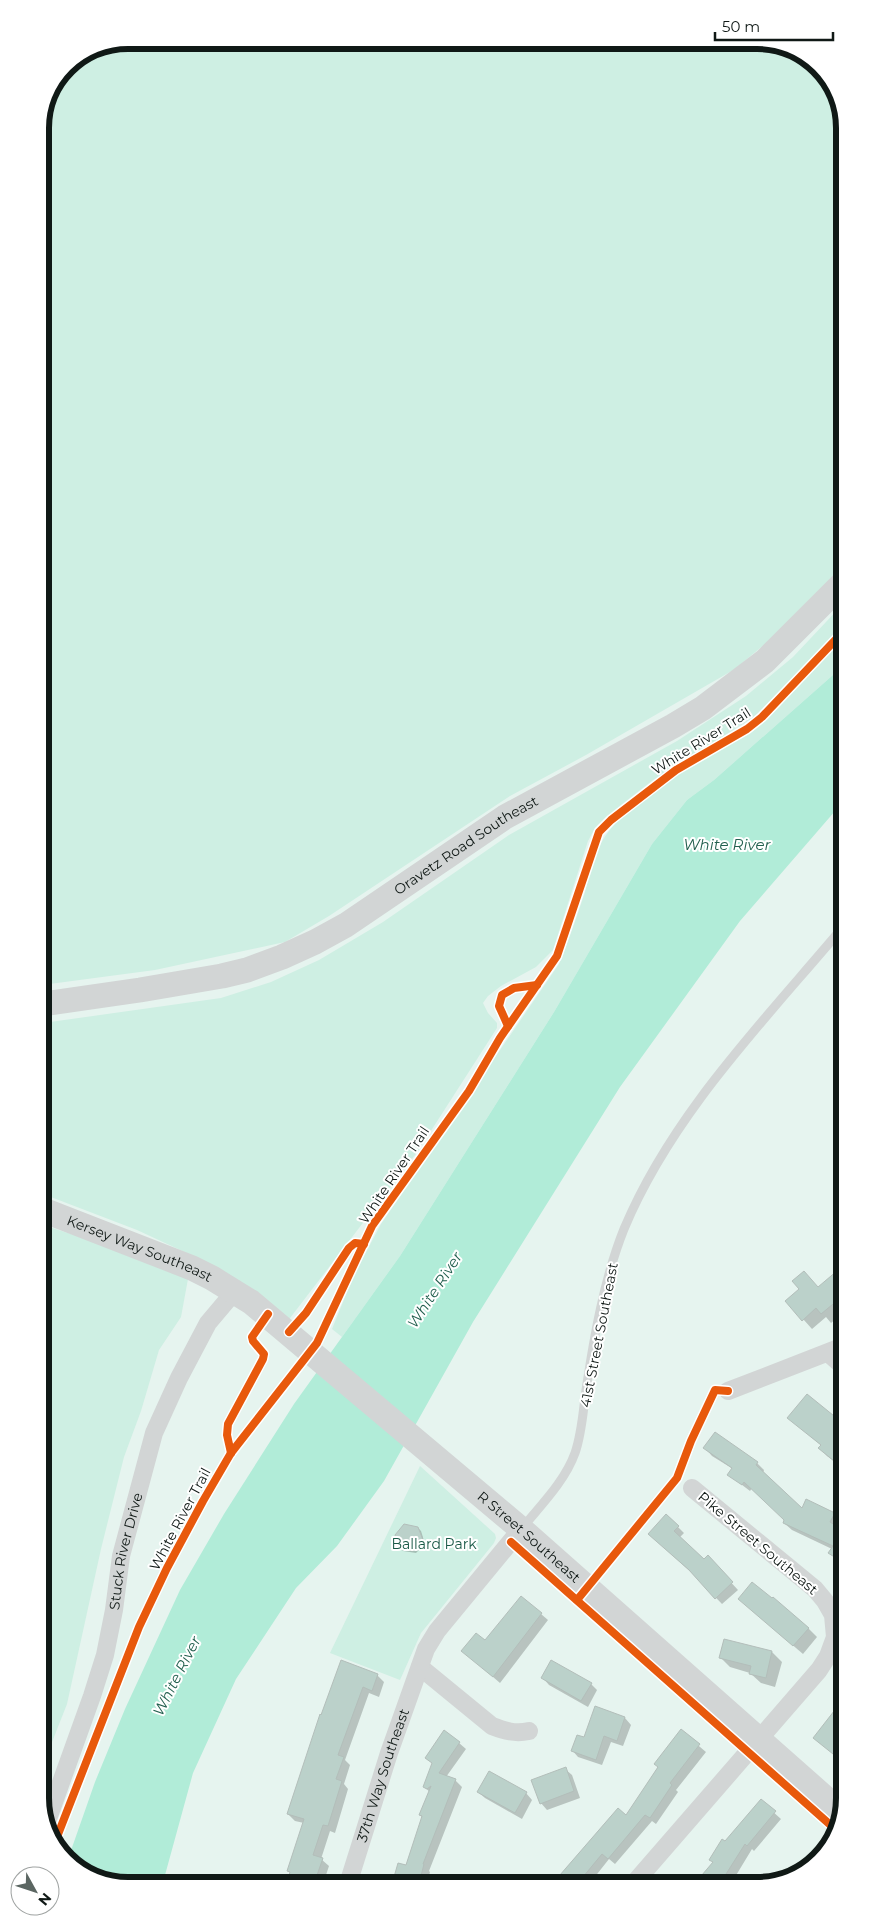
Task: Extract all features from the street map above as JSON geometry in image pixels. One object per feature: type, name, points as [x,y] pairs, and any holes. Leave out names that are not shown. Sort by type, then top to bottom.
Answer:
[{"type":"street","name":"Oravetz Road Southeast","points":[[49,1003],[222,976],[247,970],[314,942],[353,920],[505,817],[703,708],[765,661],[836,590]]},
{"type":"street","name":"Kersey Way Southeast","points":[[49,1212],[192,1268],[235,1291]]},
{"type":"street","name":"R Street Southeast","points":[[235,1291],[272,1317],[521,1529],[836,1807]]},
{"type":"street","name":"Stuck River Drive","points":[[50,1813],[105,1655],[114,1610],[121,1556],[137,1490],[154,1433],[179,1378],[208,1323],[235,1291]]},
{"type":"street","points":[[728,1391],[836,1350]]},
{"type":"street","points":[[828,1353],[836,1360]]},
{"type":"street","name":"Pike Street Southeast","points":[[692,1488],[815,1590],[833,1615],[835,1637],[824,1664],[759,1738]]},
{"type":"street","name":"37th Way Southeast","points":[[350,1877],[389,1753],[426,1649],[437,1631],[521,1529]]},
{"type":"street","points":[[420,1667],[492,1726],[506,1732],[518,1733],[529,1731]]},
{"type":"street","points":[[639,1877],[759,1738]]},
{"type":"lane","name":"41st Street Southeast","points":[[521,1529],[558,1483],[574,1455],[582,1426],[586,1390],[608,1274],[624,1229],[644,1187],[699,1098],[836,935]]},
{"type":"green space","points":[[128,49],[763,49],[778,51],[797,59],[813,72],[823,84],[832,102],[836,117],[836,573],[772,638],[735,669],[586,755],[510,796],[329,916],[285,942],[155,970],[49,984],[49,122],[51,107],[62,84],[84,62],[97,55],[112,50]]},
{"type":"green space","points":[[836,611],[836,633],[754,717],[653,780],[608,815],[595,828],[588,841],[553,950],[536,967],[501,986],[488,996],[483,1003],[488,1013],[497,1023],[497,1028],[418,1151],[287,1322],[191,1255],[137,1230],[49,1196],[49,1022],[221,998],[271,982],[319,960],[383,922],[509,835],[677,741],[746,696],[793,657]]},
{"type":"green space","points":[[836,646],[836,672],[714,780],[687,800],[652,844],[554,1012],[400,1256],[342,1337],[332,1329],[354,1275],[381,1224],[559,964],[585,892],[595,856],[611,828],[644,797],[684,770],[742,738],[772,714]]},
{"type":"green space","points":[[49,1227],[121,1250],[188,1279],[181,1317],[159,1350],[141,1411],[124,1457],[101,1549],[67,1704],[49,1750]]},
{"type":"green space","name":"Ballard Park","points":[[420,1466],[495,1534],[496,1538],[494,1543],[421,1633],[400,1680],[330,1653]]},
{"type":"water","name":"White River","points":[[836,672],[836,810],[740,921],[620,1087],[473,1322],[384,1481],[337,1546],[296,1588],[236,1679],[193,1773],[164,1877],[122,1877],[107,1875],[88,1867],[70,1852],[95,1782],[125,1709],[180,1590],[224,1514],[294,1404],[400,1256],[554,1012],[652,844],[687,800],[714,780]]},
{"type":"building","points":[[804,1271],[818,1287],[836,1272],[836,1302],[821,1314],[816,1308],[802,1321],[785,1301],[799,1289],[792,1281]]},
{"type":"building","points":[[807,1394],[836,1418],[836,1463],[818,1448],[821,1445],[787,1418]]},
{"type":"building","points":[[715,1432],[758,1462],[756,1465],[802,1508],[806,1499],[835,1513],[830,1522],[836,1526],[836,1558],[828,1553],[833,1546],[783,1523],[784,1520],[744,1482],[742,1485],[727,1475],[732,1468],[703,1448]]},
{"type":"building","points":[[666,1514],[679,1526],[674,1531],[704,1559],[708,1555],[733,1582],[715,1599],[689,1570],[648,1534]]},
{"type":"building","points":[[404,1524],[418,1527],[423,1540],[413,1551],[399,1548],[395,1535]]},
{"type":"building","points":[[752,1582],[773,1597],[809,1628],[793,1646],[738,1599]]},
{"type":"building","points":[[521,1596],[542,1613],[493,1677],[461,1651],[476,1633],[485,1640]]},
{"type":"building","points":[[724,1639],[772,1651],[766,1678],[749,1674],[751,1666],[719,1658]]},
{"type":"building","points":[[341,1660],[378,1674],[372,1691],[363,1687],[338,1755],[344,1757],[336,1779],[342,1781],[328,1826],[323,1825],[313,1855],[323,1858],[316,1877],[288,1877],[290,1872],[287,1871],[304,1819],[287,1814]]},
{"type":"building","points":[[551,1660],[592,1683],[581,1701],[541,1678]]},
{"type":"building","points":[[595,1706],[625,1717],[617,1741],[604,1736],[596,1760],[571,1751],[577,1735],[584,1737]]},
{"type":"building","points":[[836,1709],[836,1750],[833,1754],[813,1738]]},
{"type":"building","points":[[681,1729],[700,1744],[670,1783],[672,1785],[650,1818],[645,1815],[608,1859],[602,1854],[583,1877],[558,1877],[618,1808],[626,1815],[658,1767],[654,1764]]},
{"type":"building","points":[[444,1730],[460,1742],[439,1773],[456,1779],[423,1864],[421,1877],[394,1877],[398,1863],[406,1865],[422,1816],[419,1815],[431,1786],[427,1789],[423,1787],[432,1763],[425,1758]]},
{"type":"building","points":[[566,1767],[574,1791],[540,1804],[531,1780]]},
{"type":"building","points":[[489,1771],[527,1792],[515,1813],[477,1792]]},
{"type":"building","points":[[761,1799],[776,1811],[747,1846],[745,1844],[724,1877],[700,1877],[713,1862],[709,1860],[722,1839],[725,1841]]},
{"type":"cycle path","name":"White River Trail","points":[[58,1835],[139,1627],[167,1568],[203,1501],[231,1453],[317,1343],[372,1226],[469,1091],[500,1038],[557,956],[599,832],[611,820],[676,770],[747,729],[762,717],[836,639]]},
{"type":"cycle path","points":[[508,1026],[499,1006],[502,995],[514,988],[537,985]]},
{"type":"cycle path","points":[[289,1332],[306,1313],[349,1248],[355,1243],[364,1244]]},
{"type":"cycle path","points":[[231,1453],[227,1435],[228,1424],[263,1359],[264,1354],[252,1337],[268,1314]]},
{"type":"cycle path","points":[[577,1600],[677,1478],[691,1441],[715,1390],[728,1391]]},
{"type":"cycle path","points":[[511,1542],[831,1826]]}]
